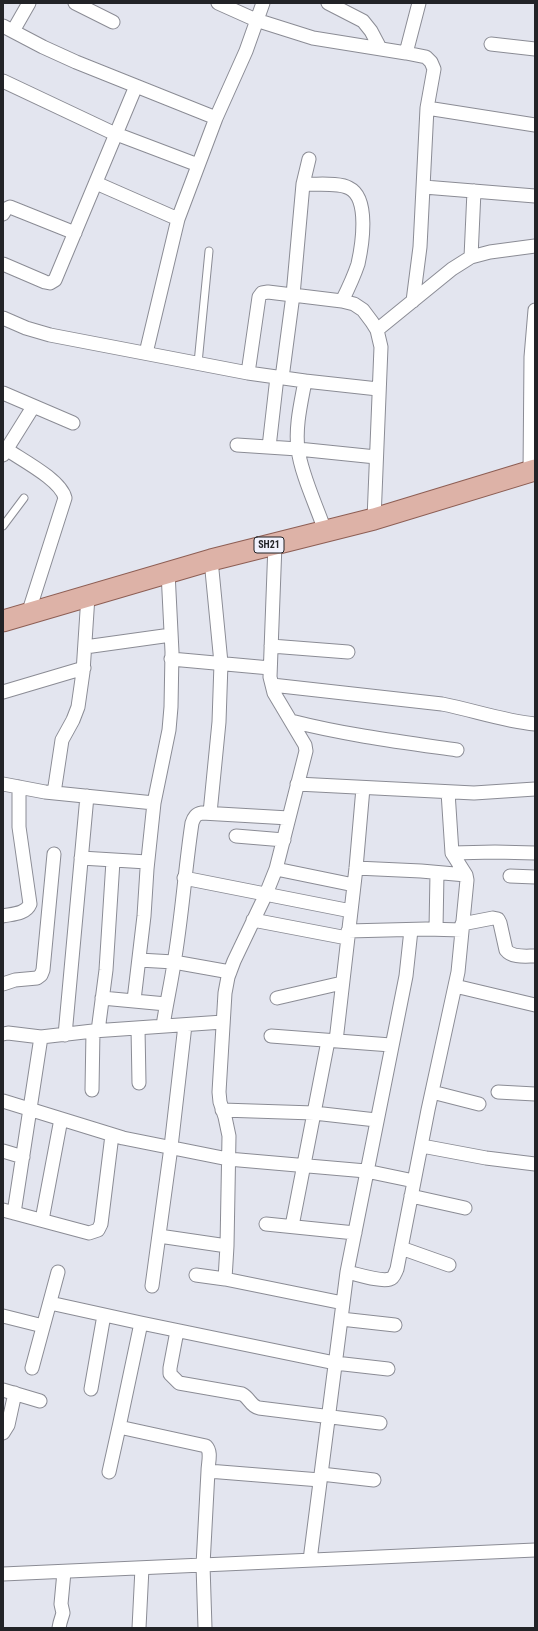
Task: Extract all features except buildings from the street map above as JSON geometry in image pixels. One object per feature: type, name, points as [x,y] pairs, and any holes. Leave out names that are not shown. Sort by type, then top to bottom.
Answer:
[{"type":"main road","name":"SH21","points":[[3,621],[211,560],[374,519],[533,471]]},
{"type":"street","points":[[28,3],[8,28],[76,62],[216,118]]},
{"type":"street","points":[[75,3],[113,22]]},
{"type":"street","points":[[218,3],[256,20],[313,38],[380,48],[426,57],[429,59],[433,66],[428,108],[420,247],[413,301]]},
{"type":"street","points":[[146,353],[178,219],[216,118],[246,51],[263,3]]},
{"type":"street","points":[[328,3],[363,21],[371,31],[380,48]]},
{"type":"street","points":[[406,53],[418,3]]},
{"type":"street","points":[[491,44],[535,49]]},
{"type":"street","points":[[3,81],[116,134],[198,165]]},
{"type":"street","points":[[3,264],[41,281],[48,283],[53,282],[136,86]]},
{"type":"street","points":[[428,108],[535,125]]},
{"type":"street","points":[[269,447],[293,295],[303,184],[309,159]]},
{"type":"street","points":[[96,183],[178,219]]},
{"type":"street","points":[[303,184],[345,186],[355,192],[359,199],[363,221],[361,251],[357,265],[342,301]]},
{"type":"street","points":[[424,187],[535,196]]},
{"type":"street","points":[[471,257],[474,191]]},
{"type":"street","points":[[3,214],[6,209],[10,207],[75,233]]},
{"type":"street","points":[[377,330],[452,269],[471,257],[490,252],[535,246]]},
{"type":"street","points":[[248,373],[260,295],[268,292],[342,301],[354,304],[363,310],[377,330],[381,348],[378,389],[374,519]]},
{"type":"street","points":[[533,471],[531,357],[535,310]]},
{"type":"street","points":[[3,318],[26,328],[50,335],[248,373],[305,382],[378,389]]},
{"type":"street","points":[[305,382],[298,428],[298,449],[302,467],[325,532]]},
{"type":"street","points":[[3,393],[73,423]]},
{"type":"street","points":[[28,614],[65,498],[64,492],[51,479],[5,452],[33,407]]},
{"type":"street","points":[[237,446],[298,449],[376,457]]},
{"type":"street","points":[[225,1279],[227,1246],[228,1127],[222,1110],[219,1092],[225,993],[230,972],[276,869],[306,751],[305,745],[274,693],[272,685],[270,668],[275,544]]},
{"type":"street","points":[[210,813],[219,722],[221,663],[211,560]]},
{"type":"street","points":[[134,1000],[144,916],[147,862],[154,802],[169,730],[171,707],[171,634],[168,572]]},
{"type":"street","points":[[54,793],[62,740],[76,713],[84,668],[88,596]]},
{"type":"street","points":[[85,647],[171,634]]},
{"type":"street","points":[[271,646],[348,652]]},
{"type":"street","points":[[171,659],[270,668]]},
{"type":"street","points":[[3,692],[84,668]]},
{"type":"street","points":[[272,685],[442,704],[515,721],[535,724]]},
{"type":"street","points":[[291,721],[364,737],[456,750]]},
{"type":"street","points":[[3,784],[54,793],[154,802]]},
{"type":"street","points":[[297,784],[474,793],[535,789]]},
{"type":"street","points":[[3,916],[24,911],[30,904],[19,827],[19,787]]},
{"type":"street","points":[[292,1226],[314,1113],[332,1041],[342,983],[356,868],[363,788]]},
{"type":"street","points":[[347,1272],[383,1280],[391,1279],[395,1275],[397,1269],[432,1092],[458,972],[467,880],[466,875],[452,853],[448,792]]},
{"type":"street","points":[[65,1035],[87,796]]},
{"type":"street","points":[[163,1026],[174,962],[192,823],[197,814],[210,813],[289,818]]},
{"type":"street","points":[[236,836],[284,840]]},
{"type":"street","points":[[452,853],[535,853]]},
{"type":"street","points":[[3,984],[15,980],[37,978],[41,975],[43,970],[54,854]]},
{"type":"street","points":[[81,858],[147,862]]},
{"type":"street","points":[[92,1090],[95,1031],[106,970],[113,861]]},
{"type":"street","points":[[356,868],[466,875]]},
{"type":"street","points":[[276,869],[354,885]]},
{"type":"street","points":[[436,930],[437,872]]},
{"type":"street","points":[[510,876],[535,877]]},
{"type":"street","points":[[184,878],[350,911]]},
{"type":"street","points":[[254,920],[348,934],[436,930],[462,927],[493,918],[498,918],[508,953],[514,955],[535,956]]},
{"type":"street","points":[[310,1560],[347,1272],[376,1120],[406,976],[411,930]]},
{"type":"street","points":[[139,960],[174,962],[230,972]]},
{"type":"street","points":[[277,998],[342,983]]},
{"type":"street","points":[[455,986],[535,1005]]},
{"type":"street","points":[[102,998],[166,1004]]},
{"type":"street","points":[[3,1034],[8,1033],[42,1037],[95,1031],[223,1022]]},
{"type":"street","points":[[152,1286],[171,1147],[185,1025]]},
{"type":"street","points":[[138,1028],[139,1083]]},
{"type":"street","points":[[271,1036],[391,1045]]},
{"type":"street","points":[[42,1037],[23,1156],[8,1211],[89,1233],[98,1230],[101,1224],[112,1135]]},
{"type":"street","points":[[432,1092],[479,1104]]},
{"type":"street","points":[[498,1092],[535,1094]]},
{"type":"street","points":[[3,1101],[112,1135],[228,1159],[366,1171],[414,1181]]},
{"type":"street","points":[[222,1110],[314,1113],[376,1120]]},
{"type":"street","points":[[42,1220],[61,1119]]},
{"type":"street","points":[[422,1146],[486,1158],[535,1164]]},
{"type":"street","points":[[3,1151],[23,1156]]},
{"type":"street","points":[[411,1196],[465,1208]]},
{"type":"street","points":[[266,1224],[354,1233]]},
{"type":"street","points":[[159,1236],[227,1246]]},
{"type":"street","points":[[401,1248],[449,1265]]},
{"type":"street","points":[[32,1368],[58,1272]]},
{"type":"street","points":[[196,1275],[225,1279],[343,1303]]},
{"type":"street","points":[[50,1303],[335,1363],[388,1369]]},
{"type":"street","points":[[91,1389],[104,1315]]},
{"type":"street","points":[[3,1316],[43,1326]]},
{"type":"street","points":[[341,1319],[395,1325]]},
{"type":"street","points":[[109,1472],[141,1323]]},
{"type":"street","points":[[178,1331],[170,1374],[179,1383],[242,1394],[245,1395],[254,1407],[259,1408],[380,1423]]},
{"type":"street","points":[[3,1433],[8,1425],[9,1392],[40,1401]]},
{"type":"street","points":[[119,1426],[206,1446],[208,1449],[209,1454],[203,1565],[205,1628]]},
{"type":"street","points":[[208,1471],[374,1480]]},
{"type":"street","points":[[3,1574],[535,1550]]},
{"type":"street","points":[[139,1628],[142,1568]]},
{"type":"street","points":[[60,1628],[63,1613],[60,1604],[64,1572]]},
{"type":"lane","points":[[198,363],[209,251]]},
{"type":"lane","points":[[3,526],[24,498]]}]
